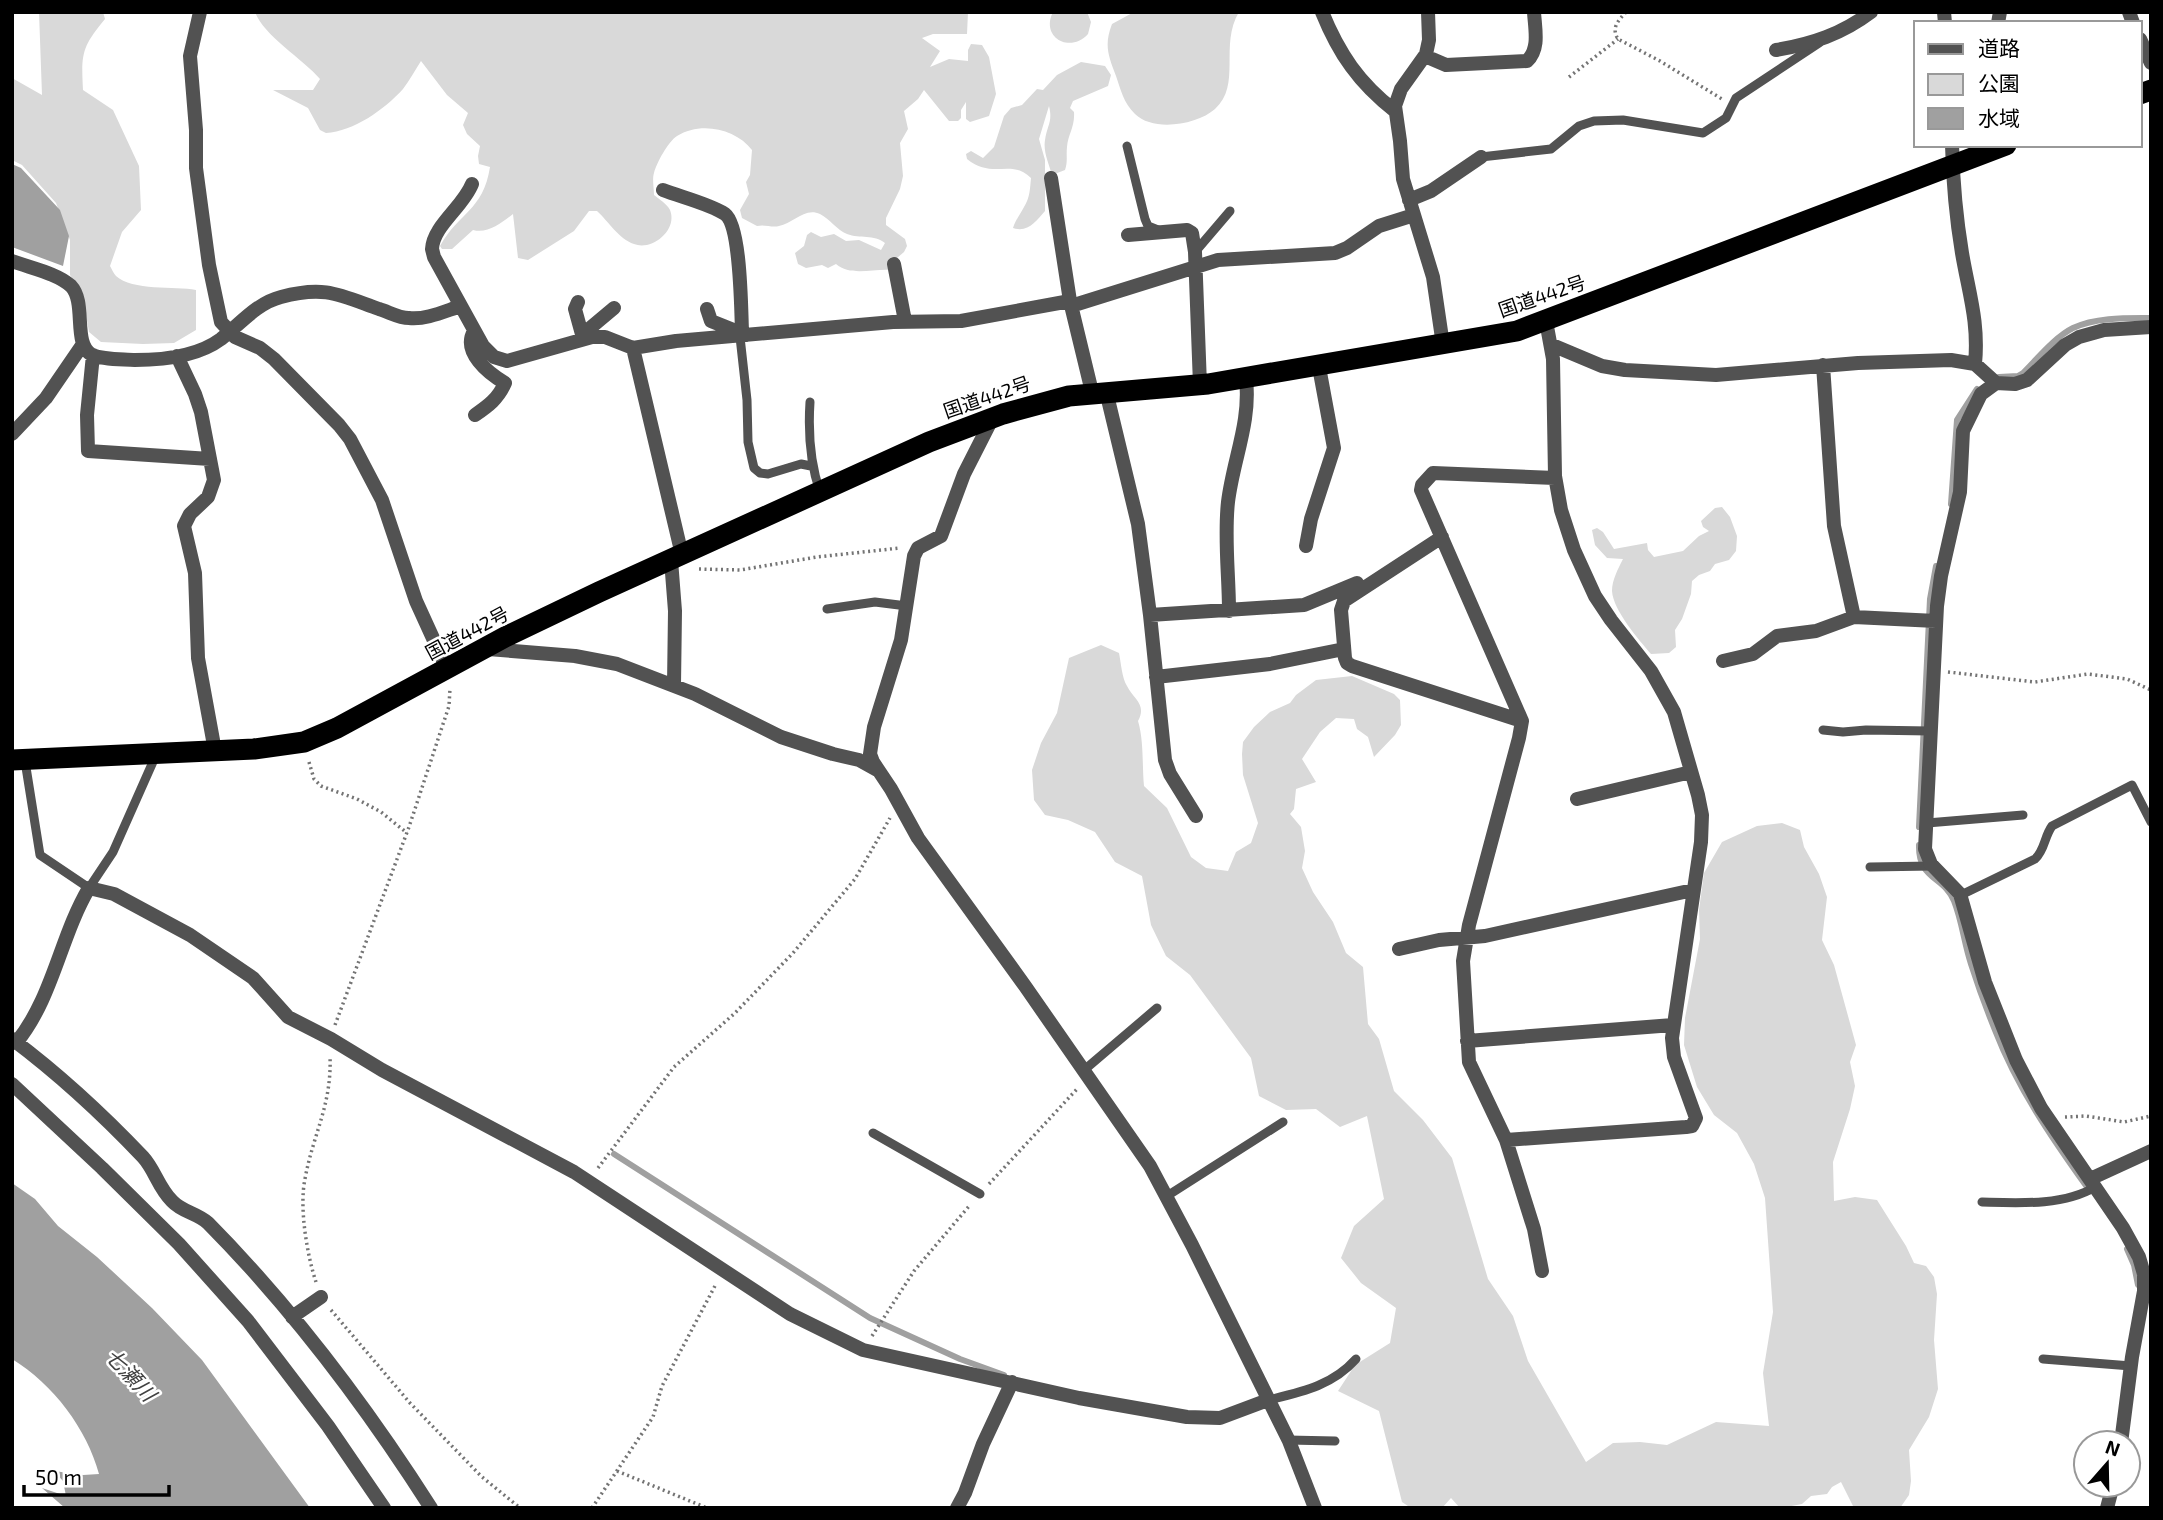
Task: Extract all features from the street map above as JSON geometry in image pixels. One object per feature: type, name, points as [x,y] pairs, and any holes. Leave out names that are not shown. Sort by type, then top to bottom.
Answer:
[{"type":"highway","name":"国道442号","points":[[19,759],[254,749],[304,741],[337,728],[482,649],[578,602],[675,562],[929,442],[993,417],[1049,400],[1099,392],[1246,379],[1517,331],[1952,156],[1996,147]]},
{"type":"street","points":[[200,12],[190,56],[196,168],[221,322],[228,332],[260,348],[274,359],[350,439],[382,500],[416,601],[447,669]]},
{"type":"street","points":[[1322,12],[1335,41],[1356,75],[1395,111]]},
{"type":"street","points":[[1428,12],[1429,40],[1425,56],[1398,94],[1395,111],[1403,179],[1433,277],[1443,345]]},
{"type":"street","points":[[1425,56],[1446,65],[1530,60],[1535,47],[1534,12]]},
{"type":"street","points":[[1776,50],[1821,40],[1850,27],[1871,12]]},
{"type":"street","points":[[2142,43],[2151,63]]},
{"type":"street","points":[[1952,156],[1957,221],[1977,331],[1975,364]]},
{"type":"street","points":[[1409,200],[1431,191],[1481,158]]},
{"type":"street","points":[[1051,178],[1070,303],[1138,524],[1165,760],[1170,774],[1196,816]]},
{"type":"street","points":[[472,184],[467,196],[437,232],[432,244],[434,257],[490,355],[507,360],[583,336],[605,337],[632,348],[676,341],[905,321],[974,320],[1070,303],[1229,258],[1335,253],[1379,226],[1414,215]]},
{"type":"street","points":[[663,190],[721,212],[731,222],[737,242],[743,335]]},
{"type":"street","points":[[1128,234],[1187,230],[1192,233],[1196,268],[1200,385]]},
{"type":"street","points":[[12,261],[61,280],[73,289],[78,301],[88,349],[88,451],[210,459]]},
{"type":"street","points":[[894,264],[905,321]]},
{"type":"street","points":[[88,349],[146,360],[177,356],[211,345],[269,301],[316,291],[337,293],[406,318],[419,318],[461,306]]},
{"type":"street","points":[[578,302],[575,309],[583,336]]},
{"type":"street","points":[[583,336],[614,308]]},
{"type":"street","points":[[707,309],[711,321],[743,335]]},
{"type":"street","points":[[1506,1140],[1692,1126],[1696,1118],[1696,1111],[1674,1057],[1673,1025],[1702,825],[1698,795],[1679,724],[1669,701],[1651,671],[1603,610],[1582,568],[1561,510],[1555,478],[1552,345],[1546,321]]},
{"type":"street","points":[[1552,345],[1602,366],[1625,370],[1716,375],[1930,359],[1975,364],[1996,383],[2015,384],[2027,380],[2065,345],[2079,337],[2111,329],[2151,327]]},
{"type":"street","points":[[474,331],[471,335],[471,347],[486,370],[505,383],[490,405],[475,415]]},
{"type":"street","points":[[632,348],[675,562],[674,685]]},
{"type":"street","points":[[12,434],[88,349]]},
{"type":"street","points":[[177,356],[201,412],[214,480],[208,497],[187,517],[184,526],[195,573],[198,658],[215,751]]},
{"type":"street","points":[[1823,365],[1834,526],[1854,617]]},
{"type":"street","points":[[1307,547],[1311,519],[1334,448],[1320,367]]},
{"type":"street","points":[[1229,611],[1227,515],[1248,408],[1246,379]]},
{"type":"street","points":[[1996,383],[1981,394],[1964,426],[1960,492],[1941,576],[1936,621],[1925,849],[1933,866],[1961,895],[1979,963],[2007,1039],[2050,1123],[2133,1244],[2144,1274],[2142,1307],[2123,1429]]},
{"type":"street","points":[[993,417],[964,474],[941,536],[922,545],[912,560],[901,640],[870,754],[918,838],[1150,1166],[1288,1440],[1315,1508]]},
{"type":"street","points":[[1542,1271],[1534,1229],[1506,1140],[1473,1074],[1468,1055],[1463,961],[1466,937],[1520,738],[1522,721],[1421,490],[1433,473],[1555,478]]},
{"type":"street","points":[[1442,537],[1349,596],[1342,605],[1345,658],[1352,666],[1522,721]]},
{"type":"street","points":[[1150,615],[1304,606],[1361,581],[1370,583]]},
{"type":"street","points":[[1723,662],[1753,654],[1777,636],[1816,631],[1854,617],[1936,621]]},
{"type":"street","points":[[482,649],[507,649],[617,664],[674,685],[782,737],[818,750],[859,760],[877,770]]},
{"type":"street","points":[[1156,677],[1270,664],[1344,649]]},
{"type":"street","points":[[1577,799],[1691,772]]},
{"type":"street","points":[[431,1508],[394,1449],[348,1386],[292,1317],[206,1222],[175,1205],[163,1192],[148,1163],[134,1149],[14,1041],[31,1023],[40,1005],[73,919],[89,888],[114,894],[190,935],[253,978],[288,1017],[589,1181],[790,1314],[863,1350],[1120,1406],[1200,1418],[1230,1416],[1268,1400]]},
{"type":"street","points":[[1399,949],[1439,940],[1485,936],[1693,890]]},
{"type":"street","points":[[1467,1041],[1673,1025]]},
{"type":"street","points":[[12,1084],[179,1244],[231,1302],[270,1348],[384,1508]]},
{"type":"street","points":[[2092,1183],[2151,1151]]},
{"type":"street","points":[[292,1317],[321,1297]]},
{"type":"street","points":[[957,1508],[1012,1382]]},
{"type":"lane","points":[[1481,158],[1551,149],[1573,130],[1594,121],[1623,120],[1700,133],[1726,118],[1736,98],[1776,69],[1808,52],[1821,40]]},
{"type":"lane","points":[[1127,146],[1148,226],[1168,231]]},
{"type":"lane","points":[[1195,252],[1230,211]]},
{"type":"lane","points":[[743,335],[749,451],[754,468],[760,473],[768,474],[801,464],[811,466]]},
{"type":"lane","points":[[810,402],[808,423],[811,466],[820,492]]},
{"type":"lane","points":[[827,609],[874,602],[907,606]]},
{"type":"lane","points":[[1824,730],[1930,731]]},
{"type":"lane","points":[[19,759],[40,855],[89,888],[113,852],[157,753]]},
{"type":"lane","points":[[1961,895],[2035,859],[2042,852],[2047,833],[2052,826],[2132,785],[2151,822]]},
{"type":"lane","points":[[1927,823],[2023,815]]},
{"type":"lane","points":[[1870,867],[1933,866]]},
{"type":"lane","points":[[1085,1074],[1157,1008]]},
{"type":"lane","points":[[1167,1196],[1283,1122]]},
{"type":"lane","points":[[873,1133],[980,1194]]},
{"type":"lane","points":[[1982,1202],[2049,1200],[2083,1195],[2092,1183]]},
{"type":"lane","points":[[1268,1400],[1327,1382],[1347,1369],[1356,1359]]},
{"type":"lane","points":[[2043,1359],[2131,1366]]},
{"type":"lane","points":[[1288,1440],[1335,1441]]},
{"type":"path","points":[[1626,12],[1615,27],[1614,33],[1618,39],[1732,103]]},
{"type":"path","points":[[1569,77],[1618,39]]},
{"type":"path","points":[[675,562],[740,570],[817,557],[922,545]]},
{"type":"path","points":[[447,669],[451,694],[449,706],[407,833],[331,1039],[326,1108],[304,1186],[309,1251],[321,1297],[410,1403],[481,1476],[520,1508]]},
{"type":"path","points":[[1935,670],[2035,682],[2088,674],[2127,679],[2151,690]]},
{"type":"path","points":[[304,741],[316,782],[381,812],[407,833]]},
{"type":"path","points":[[589,1181],[674,1067],[735,1013],[793,953],[855,878],[883,828],[890,818],[901,810]]},
{"type":"path","points":[[863,1350],[914,1271],[1085,1074]]},
{"type":"path","points":[[2050,1123],[2060,1118],[2076,1116],[2124,1122],[2151,1116]]},
{"type":"path","points":[[592,1508],[653,1418],[662,1387],[724,1270]]},
{"type":"path","points":[[617,1471],[707,1508]]},
{"type":"green space","points":[[39,12],[103,12],[105,19],[85,51],[82,67],[83,90],[113,110],[139,166],[141,210],[122,232],[110,266],[116,276],[132,284],[196,290],[196,330],[174,343],[101,342],[89,332],[82,292],[70,275],[70,240],[56,203],[22,165],[12,160],[12,78],[42,95]]},
{"type":"green space","points":[[255,12],[968,12],[967,34],[933,34],[922,38],[940,51],[930,67],[949,59],[968,61],[971,44],[982,45],[989,57],[996,94],[989,116],[970,122],[966,119],[966,102],[961,110],[961,118],[958,121],[949,121],[924,90],[904,111],[908,129],[900,143],[903,176],[886,218],[886,225],[905,239],[907,246],[897,258],[898,264],[892,270],[856,271],[836,264],[828,268],[822,265],[806,268],[798,264],[795,253],[804,246],[807,235],[811,232],[821,237],[834,234],[846,241],[859,240],[881,250],[885,243],[847,234],[824,216],[814,212],[776,226],[757,226],[742,218],[740,210],[749,194],[746,182],[750,175],[752,150],[728,132],[707,128],[686,131],[677,136],[667,147],[653,175],[654,195],[670,210],[670,225],[662,237],[648,244],[634,244],[619,234],[597,211],[589,211],[574,231],[528,260],[518,258],[513,214],[489,229],[473,230],[452,249],[442,249],[440,246],[482,193],[490,167],[479,164],[480,146],[467,134],[463,125],[468,113],[447,95],[421,61],[403,89],[378,112],[358,124],[326,133],[320,130],[308,108],[273,90],[313,90],[320,79],[267,30]]},
{"type":"green space","points":[[1053,12],[1087,12],[1091,22],[1088,34],[1073,43],[1059,40],[1050,29]]},
{"type":"green space","points":[[1134,12],[1239,12],[1233,25],[1227,88],[1215,109],[1197,119],[1163,125],[1143,120],[1135,114],[1121,91],[1109,56],[1108,44],[1112,24]]},
{"type":"green space","points":[[1081,62],[1105,66],[1111,75],[1108,86],[1073,101],[1070,108],[1074,117],[1065,170],[1052,175],[1045,144],[1050,120],[1049,106],[1039,139],[1045,160],[1045,211],[1027,227],[1013,228],[1027,200],[1031,178],[1016,170],[976,165],[967,159],[966,154],[971,151],[983,158],[994,147],[1004,116],[1011,108],[1022,105],[1037,89],[1043,90],[1057,75]]},
{"type":"green space","points":[[1722,507],[1730,517],[1737,536],[1736,551],[1729,560],[1715,564],[1710,571],[1692,581],[1691,594],[1675,630],[1676,647],[1669,653],[1651,654],[1627,624],[1613,599],[1613,583],[1623,559],[1607,558],[1595,545],[1592,530],[1597,528],[1603,532],[1614,549],[1647,543],[1648,550],[1654,557],[1683,551],[1699,536],[1709,531],[1703,527],[1701,521],[1715,508]]},
{"type":"green space","points":[[1101,645],[1119,653],[1125,683],[1140,706],[1138,721],[1144,786],[1167,808],[1191,857],[1206,868],[1228,871],[1236,852],[1251,843],[1258,823],[1243,775],[1243,742],[1270,712],[1290,703],[1316,680],[1352,676],[1394,694],[1400,700],[1401,725],[1374,757],[1368,737],[1357,729],[1354,719],[1336,718],[1320,732],[1302,759],[1316,782],[1296,789],[1294,809],[1290,814],[1301,827],[1305,851],[1302,868],[1313,892],[1333,922],[1346,953],[1363,967],[1368,1024],[1379,1039],[1394,1091],[1423,1120],[1452,1158],[1488,1279],[1513,1316],[1528,1361],[1586,1462],[1613,1443],[1667,1445],[1716,1422],[1769,1426],[1763,1373],[1773,1312],[1765,1198],[1754,1164],[1737,1133],[1714,1115],[1697,1087],[1684,1045],[1685,1018],[1700,939],[1699,910],[1704,873],[1722,842],[1757,826],[1782,823],[1800,830],[1804,847],[1819,874],[1827,897],[1822,940],[1834,965],[1856,1045],[1850,1062],[1855,1086],[1833,1162],[1834,1201],[1855,1197],[1877,1200],[1914,1263],[1926,1266],[1934,1277],[1937,1294],[1934,1340],[1938,1389],[1929,1417],[1909,1450],[1909,1495],[1900,1508],[1854,1508],[1841,1482],[1827,1494],[1811,1496],[1802,1504],[1781,1508],[1460,1508],[1451,1498],[1442,1508],[1411,1508],[1402,1502],[1379,1411],[1338,1391],[1355,1365],[1390,1343],[1396,1308],[1361,1283],[1341,1258],[1354,1226],[1384,1199],[1367,1116],[1340,1127],[1316,1109],[1286,1110],[1259,1096],[1251,1058],[1190,975],[1166,956],[1151,925],[1142,876],[1115,862],[1095,832],[1068,820],[1045,815],[1034,800],[1032,770],[1041,743],[1057,713],[1069,658]]},
{"type":"water","points":[[12,164],[21,168],[60,210],[69,236],[63,266],[12,247]]},
{"type":"water","name":"七瀬川","points":[[12,1183],[35,1199],[58,1226],[97,1257],[152,1308],[202,1360],[310,1508],[65,1508],[42,1488],[66,1496],[63,1481],[54,1471],[99,1474],[86,1441],[66,1409],[41,1381],[12,1359]]},
{"type":"waterway","points":[[1999,377],[2018,376],[2023,373],[2060,337],[2082,324],[2112,319],[2151,318]]},
{"type":"waterway","points":[[1951,504],[1957,420],[1977,389]]},
{"type":"waterway","points":[[1919,827],[1930,599],[1936,566]]},
{"type":"waterway","points":[[1919,845],[1920,856],[1927,872],[1950,893],[1954,901],[1979,989],[2014,1072],[2048,1130],[2087,1187]]},
{"type":"waterway","points":[[614,1154],[870,1318],[960,1359],[1004,1375]]},
{"type":"waterway","points":[[2127,1249],[2138,1285]]}]
